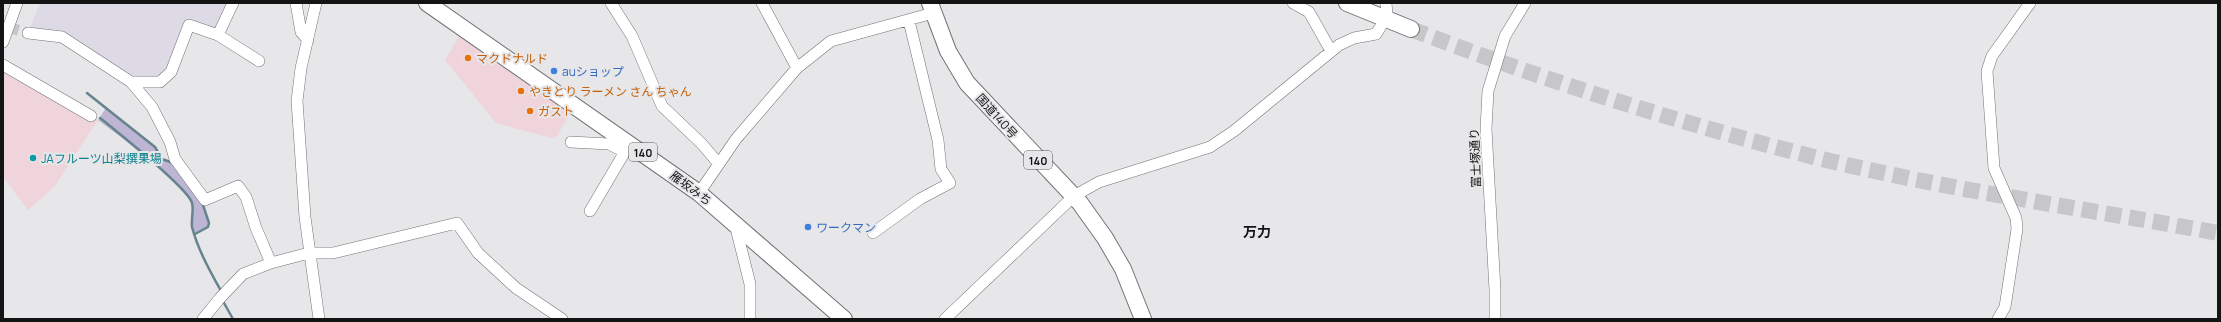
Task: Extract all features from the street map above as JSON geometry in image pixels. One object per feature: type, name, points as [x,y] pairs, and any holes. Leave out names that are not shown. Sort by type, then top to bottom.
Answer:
[{"type":"highway","name":"雁坂みち","points":[[427,3],[628,148],[699,192],[844,319]]},
{"type":"highway","points":[[1347,3],[1411,29]]},
{"type":"highway","name":"国道140号","points":[[931,8],[948,51],[967,83],[1028,150],[1074,196],[1105,238],[1123,269],[1143,319]]},
{"type":"street","points":[[3,42],[17,3]]},
{"type":"street","points":[[218,35],[233,3]]},
{"type":"street","points":[[296,3],[301,32],[308,40]]},
{"type":"street","points":[[316,3],[301,68],[297,101],[309,253],[316,290],[319,319]]},
{"type":"street","points":[[612,3],[632,36],[662,106],[702,144],[718,163]]},
{"type":"street","points":[[762,3],[797,68]]},
{"type":"street","points":[[1294,3],[1309,12],[1331,51]]},
{"type":"street","name":"富士塚通り","points":[[1495,319],[1495,290],[1486,129],[1488,91],[1505,36],[1525,3]]},
{"type":"street","points":[[1998,319],[2005,307],[2018,229],[2016,218],[1994,168],[1986,71],[1992,56],[2030,3]]},
{"type":"street","points":[[699,192],[718,163],[797,68],[831,41],[909,21],[931,8]]},
{"type":"street","points":[[873,233],[920,199],[950,183],[941,169],[938,140],[909,21]]},
{"type":"street","points":[[131,82],[160,82],[171,72],[189,25],[218,35],[259,61]]},
{"type":"street","points":[[945,319],[1074,196],[1099,182],[1210,147],[1234,131],[1339,45],[1354,38],[1376,34],[1381,26]]},
{"type":"street","points":[[28,33],[62,37],[131,82],[152,107],[170,142],[175,159],[206,200],[238,186],[246,198],[256,228],[271,263]]},
{"type":"street","points":[[3,65],[91,116]]},
{"type":"street","points":[[570,142],[609,144],[628,148],[590,212]]},
{"type":"street","points":[[734,222],[750,284],[750,319]]},
{"type":"street","points":[[203,319],[220,298],[244,274],[271,263],[309,253],[333,253],[383,239],[457,223],[478,253],[516,288],[562,319]]},
{"type":"shaded area","points":[[40,3],[233,3],[218,35],[189,25],[160,82],[131,82],[62,37],[28,33]]},
{"type":"shaded area","points":[[464,28],[575,105],[557,136],[551,138],[496,123],[445,60]]},
{"type":"shaded area","points":[[3,65],[98,120],[54,187],[28,210],[3,177]]},
{"type":"shaded area","points":[[106,108],[155,147],[162,159],[171,162],[184,175],[202,204],[206,213],[208,227],[195,234],[192,226],[192,202],[147,158],[98,120]]},
{"type":"waterway","points":[[87,93],[155,147],[162,159],[173,163]]},
{"type":"waterway","points":[[100,118],[165,173],[188,196],[193,206],[192,227],[195,236],[205,260],[221,291]]},
{"type":"waterway","points":[[195,234],[208,227],[209,223],[202,202]]},
{"type":"waterway","points":[[224,303],[233,319]]},
{"type":"tunnel","points":[[8,27],[28,33]]},
{"type":"tunnel","points":[[1411,29],[1616,101],[1721,132],[1826,160],[1923,181],[2218,233]]},
{"type":"place","name":"マクドナルド","points":[[468,58]]},
{"type":"place","name":"auショップ","points":[[554,71]]},
{"type":"place","name":"やきとり ラーメン さん ちゃん","points":[[521,91]]},
{"type":"place","name":"ガスト","points":[[530,111]]},
{"type":"place","name":"JAフルーツ山梨撰果場","points":[[33,158]]},
{"type":"place","name":"ワークマン","points":[[808,227]]},
{"type":"district","name":"万力","points":[[1257,231]]}]
